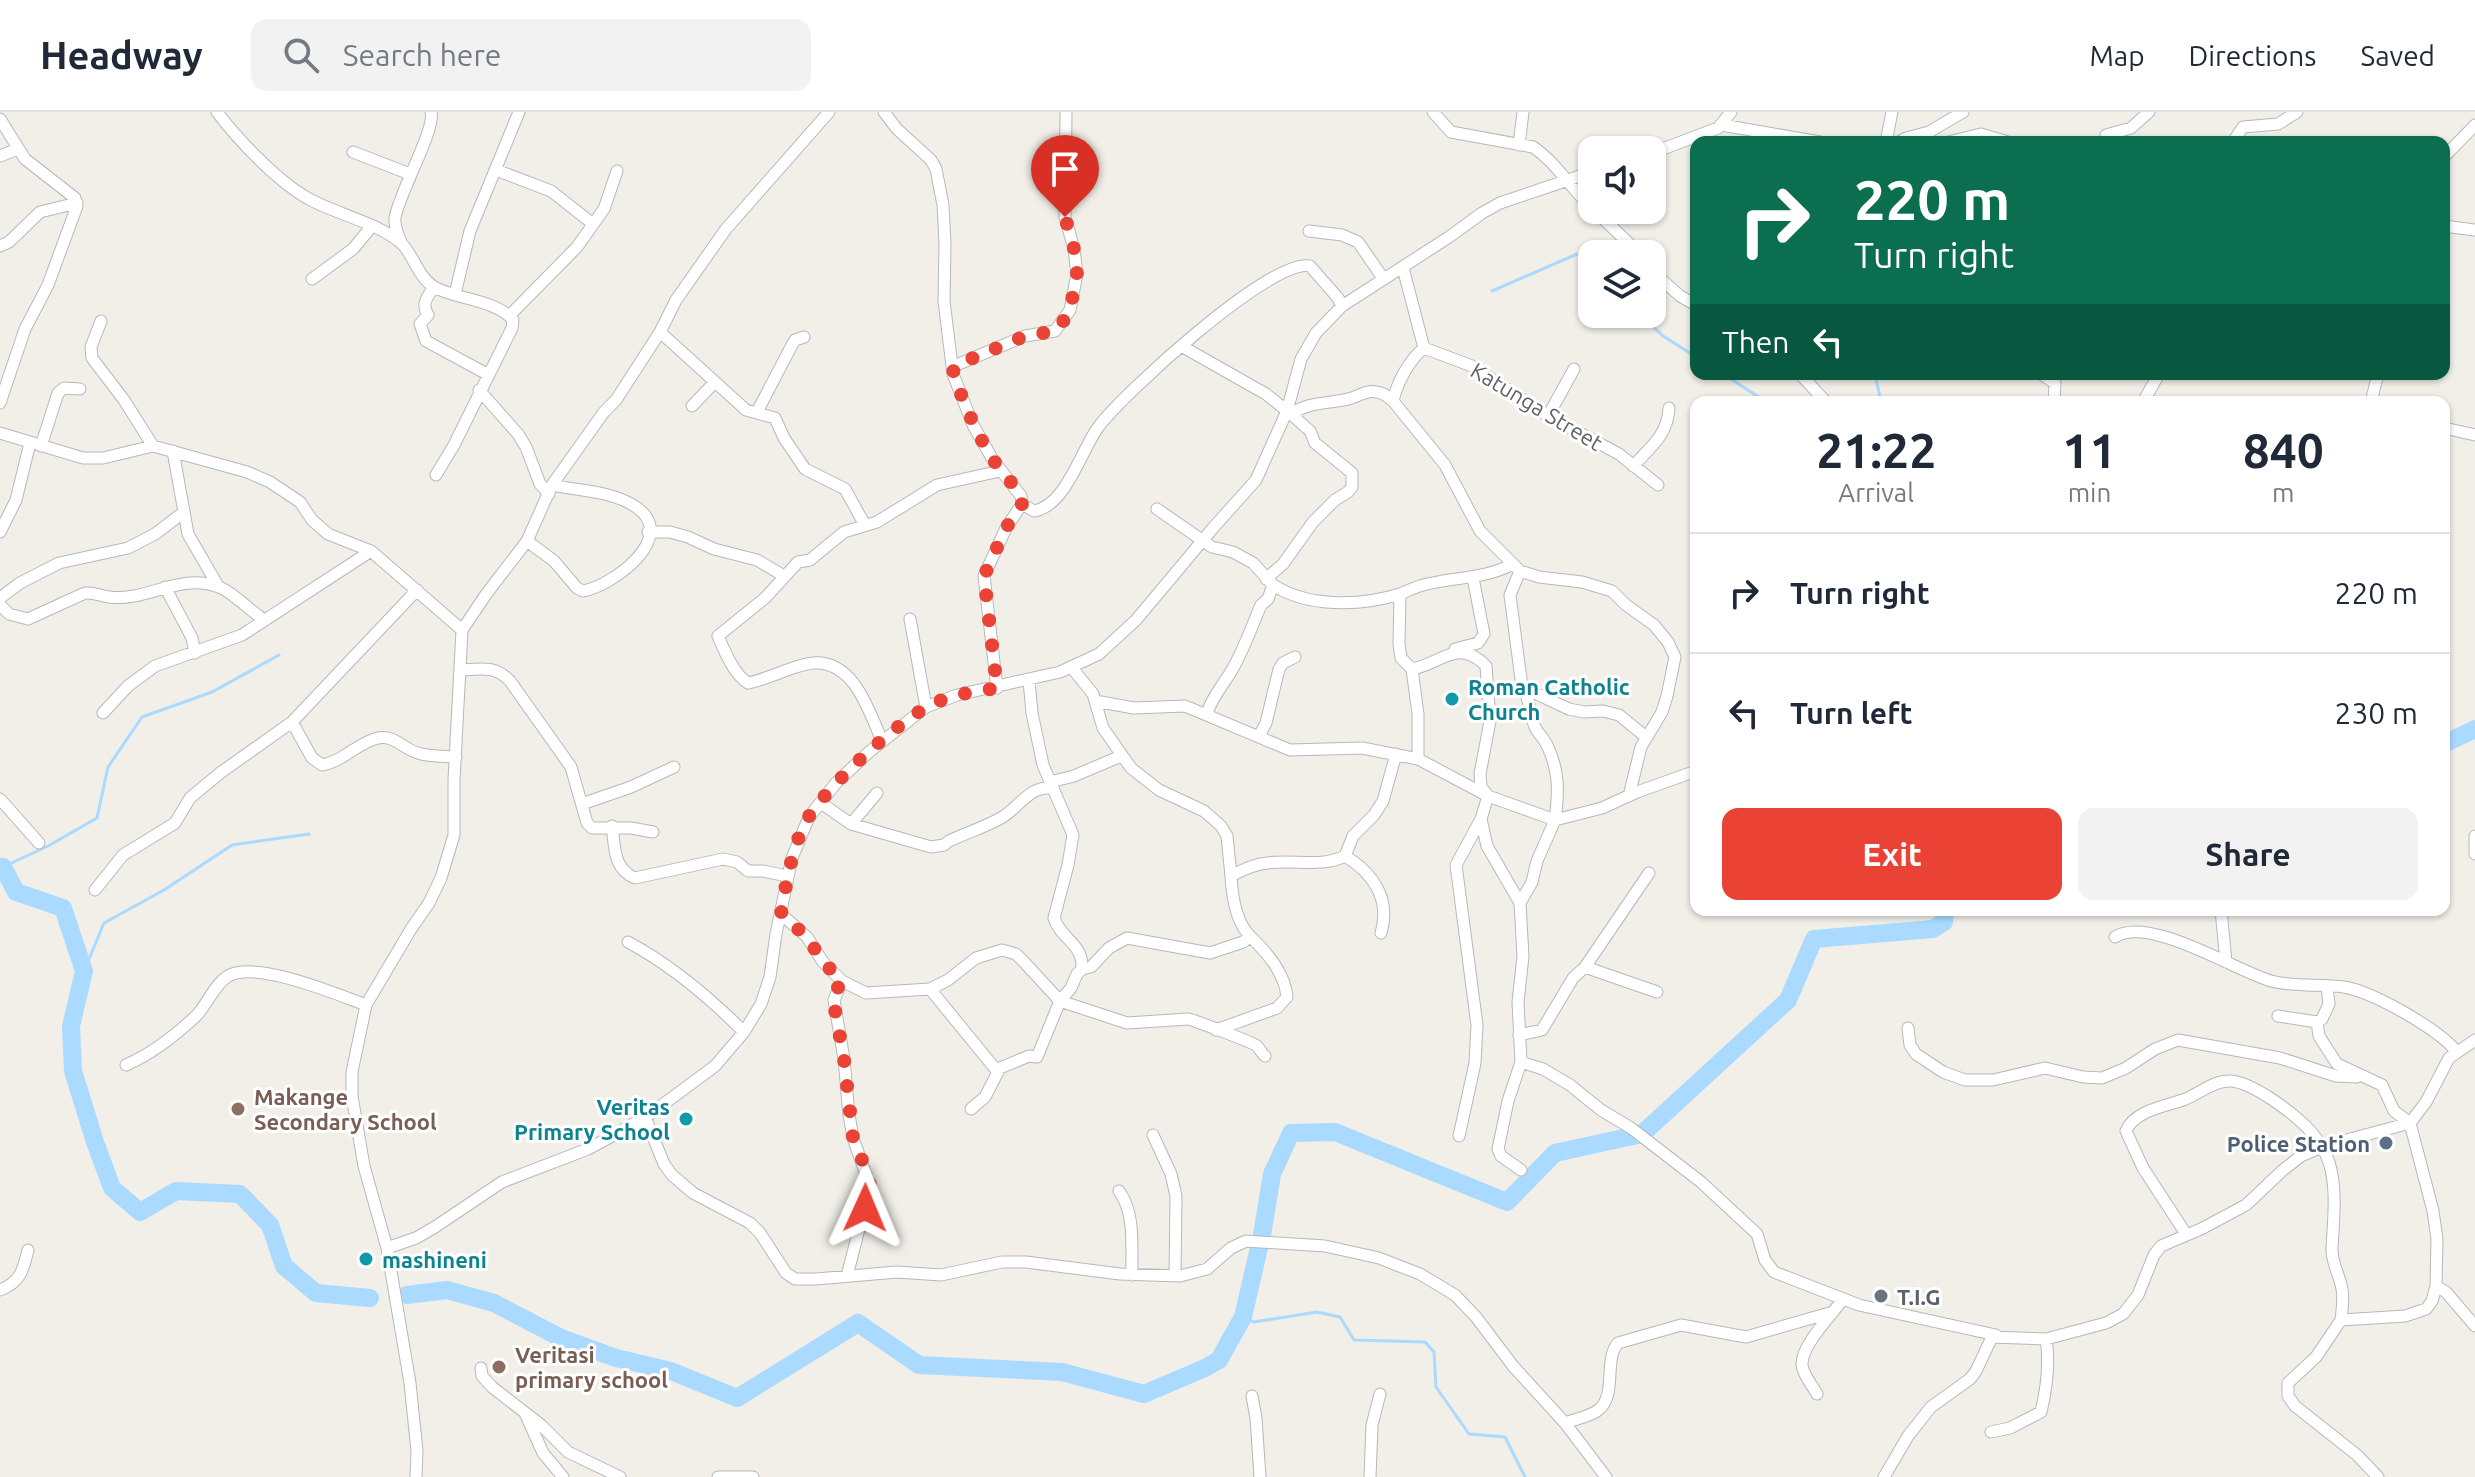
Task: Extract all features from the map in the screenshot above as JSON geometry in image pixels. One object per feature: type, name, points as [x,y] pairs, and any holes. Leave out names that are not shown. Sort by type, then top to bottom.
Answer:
[{"type":"street","points":[[217,112],[260,158],[309,199],[372,226],[401,243]]},
{"type":"street","points":[[431,112],[432,121],[395,217],[396,231],[420,273],[434,287],[510,315],[513,320],[512,328],[454,445],[436,475]]},
{"type":"street","points":[[455,294],[470,231],[519,112]]},
{"type":"street","points":[[416,1477],[417,1451],[410,1383],[387,1248],[364,1166],[352,1096],[355,1048],[366,1005],[429,903],[441,878],[454,835],[462,630],[527,541],[551,489],[604,412],[616,400],[660,332],[676,300],[726,229],[829,112]]},
{"type":"street","points":[[884,112],[936,169],[943,205],[944,301],[953,374],[973,425],[1000,471],[1021,496],[1022,504],[1006,528],[984,576],[997,688]]},
{"type":"street","points":[[954,366],[1025,336],[1055,331],[1070,310],[1077,274],[1065,217],[1063,145],[1066,112]]},
{"type":"street","points":[[1433,112],[1451,132],[1533,147],[1544,154],[1578,196]]},
{"type":"street","points":[[1519,145],[1523,112]]},
{"type":"street","points":[[1694,136],[1722,125],[1731,112]]},
{"type":"street","points":[[1887,136],[1892,112]]},
{"type":"street","points":[[1914,136],[1929,132],[1963,112]]},
{"type":"street","points":[[2106,135],[2131,128],[2149,112]]},
{"type":"street","points":[[2266,112],[2272,125]]},
{"type":"street","points":[[2237,136],[2243,127],[2272,125],[2297,112]]},
{"type":"street","points":[[0,119],[30,164],[77,203]]},
{"type":"street","points":[[1722,125],[1753,136]]},
{"type":"street","points":[[2450,151],[2475,125]]},
{"type":"street","points":[[1666,147],[1690,138]]},
{"type":"street","points":[[0,156],[18,149]]},
{"type":"street","points":[[353,152],[410,174]]},
{"type":"street","points":[[496,170],[551,191],[593,224]]},
{"type":"street","points":[[510,315],[577,247],[604,209],[617,171]]},
{"type":"street","points":[[387,1248],[416,1238],[502,1182],[588,1149],[645,1117],[715,1066],[744,1032],[766,990],[787,876],[804,825],[836,783],[882,741],[926,707],[957,695],[1072,668],[1099,654],[1136,620],[1262,470],[1275,435],[1289,412],[1301,359],[1309,344],[1342,306],[1500,203],[1578,176]]},
{"type":"street","points":[[0,246],[6,245],[40,212],[77,203]]},
{"type":"street","points":[[0,403],[25,329],[48,285],[77,203]]},
{"type":"street","points":[[1609,224],[1625,240]]},
{"type":"street","points":[[312,279],[353,249],[372,226]]},
{"type":"street","points":[[2450,227],[2475,230]]},
{"type":"street","points":[[1309,231],[1342,235],[1358,242],[1383,278]]},
{"type":"street","points":[[1022,504],[1034,511],[1051,504],[1084,456],[1098,427],[1136,385],[1183,347],[1202,327],[1268,280],[1293,268],[1310,266],[1342,306]]},
{"type":"street","points":[[1393,401],[1395,391],[1416,354],[1424,348],[1403,268]]},
{"type":"street","points":[[1666,284],[1690,302]]},
{"type":"street","points":[[434,287],[425,300],[424,310],[428,315],[420,324],[426,341],[487,374]]},
{"type":"street","points":[[101,321],[91,347],[92,358],[153,446]]},
{"type":"street","points":[[660,332],[746,410],[775,418],[805,469],[845,489],[865,525]]},
{"type":"street","points":[[757,412],[792,345],[804,337]]},
{"type":"street","points":[[1183,347],[1248,382],[1289,412],[1310,431],[1315,443],[1352,473],[1353,479],[1348,492],[1313,522],[1270,582],[1268,599],[1261,605],[1239,657],[1209,705],[1207,714]]},
{"type":"street","name":"Katunga Street","points":[[1424,348],[1472,366],[1548,416],[1619,454],[1658,485]]},
{"type":"street","points":[[1548,416],[1574,369]]},
{"type":"street","points":[[1806,380],[1820,396]]},
{"type":"street","points":[[692,406],[714,383]]},
{"type":"street","points":[[0,532],[16,500],[59,391],[68,387],[80,389]]},
{"type":"street","points":[[479,390],[518,434],[540,484],[551,489],[608,495],[629,503],[646,516],[648,532],[643,552],[634,564],[583,591],[554,561],[527,541]]},
{"type":"street","points":[[1289,412],[1365,393],[1386,395],[1445,465],[1480,531],[1517,567],[1539,577],[1582,582],[1612,591],[1626,605],[1647,618],[1668,642],[1675,657],[1662,712],[1646,737],[1636,761],[1629,796]]},
{"type":"street","points":[[1633,466],[1661,436],[1668,424],[1669,408]]},
{"type":"street","points":[[2450,429],[2475,435]]},
{"type":"street","points":[[0,433],[90,459],[153,446],[247,472],[270,482],[300,502],[312,520],[328,534],[371,551],[462,630]]},
{"type":"street","points":[[173,451],[188,534],[218,586],[259,616]]},
{"type":"street","points":[[882,741],[862,694],[838,669],[814,663],[748,683],[742,680],[718,636],[765,598],[798,562],[810,560],[844,532],[877,522],[937,485],[1000,471]]},
{"type":"street","points":[[1157,509],[1204,541],[1253,563],[1270,582],[1300,597],[1328,602],[1376,600],[1423,585],[1473,578],[1517,567]]},
{"type":"street","points":[[0,598],[20,583],[59,563],[128,548],[155,534],[184,512]]},
{"type":"street","points":[[648,532],[670,532],[688,537],[714,549],[757,560],[784,576]]},
{"type":"street","points":[[103,713],[138,677],[155,666],[242,635],[371,551]]},
{"type":"street","points":[[1517,567],[1510,595],[1522,687],[1529,697],[1536,729],[1547,745],[1559,778],[1555,820],[1537,861],[1532,882],[1520,903]]},
{"type":"street","points":[[1412,669],[1455,649],[1478,643],[1484,634],[1473,578]]},
{"type":"street","points":[[0,605],[9,614],[28,619],[85,593],[95,592],[108,597],[153,592],[188,581],[218,586]]},
{"type":"street","points":[[165,587],[192,638],[195,653]]},
{"type":"street","points":[[95,890],[123,855],[175,823],[190,798],[292,722],[417,590]]},
{"type":"street","points":[[1400,594],[1401,658],[1412,669],[1418,714],[1418,759]]},
{"type":"street","points":[[910,619],[926,707]]},
{"type":"street","points":[[1452,653],[1475,656],[1486,666],[1490,721],[1480,779],[1481,787],[1488,796]]},
{"type":"street","points":[[1259,736],[1266,723],[1279,669],[1295,657]]},
{"type":"street","points":[[461,670],[490,668],[510,681],[571,767],[587,823],[592,828],[612,826],[653,832]]},
{"type":"street","points":[[1072,668],[1086,683],[1103,728],[1141,779],[1204,811],[1227,836],[1235,905],[1250,937],[1260,944],[1282,977],[1287,997],[1285,1002],[1269,1012],[1216,1030]]},
{"type":"street","points":[[971,1109],[985,1097],[997,1071],[1018,1060],[1037,1057],[1060,1001],[1082,969],[1081,955],[1054,918],[1073,835],[1037,743],[1029,680]]},
{"type":"street","points":[[1522,687],[1569,709],[1619,715],[1646,737]]},
{"type":"street","points":[[1095,701],[1134,708],[1185,706],[1290,750],[1362,748],[1418,759],[1488,796],[1555,820],[1602,808],[1690,773]]},
{"type":"street","points":[[292,722],[312,758],[322,765],[334,763],[364,743],[380,738],[393,738],[418,753],[456,757]]},
{"type":"street","points":[[1231,876],[1268,862],[1336,861],[1345,856],[1353,836],[1383,801],[1396,754]]},
{"type":"street","points":[[821,803],[851,824],[938,847],[1004,816],[1014,810],[1027,794],[1121,756]]},
{"type":"street","points":[[582,804],[631,787],[674,767]]},
{"type":"street","points":[[851,824],[877,793]]},
{"type":"street","points":[[1459,1136],[1475,1063],[1477,1025],[1456,865],[1481,819],[1488,796]]},
{"type":"street","points":[[0,799],[39,843]]},
{"type":"street","points":[[1481,819],[1487,846],[1520,903],[1523,956],[1519,983],[1521,1062],[1508,1101],[1498,1149],[1501,1156],[1521,1170]]},
{"type":"street","points":[[612,826],[618,865],[624,873],[635,878],[723,859],[737,862],[748,871],[787,876]]},
{"type":"street","points":[[2475,836],[2475,854]]},
{"type":"street","points":[[1345,856],[1371,876],[1379,890],[1386,918],[1381,933]]},
{"type":"street","points":[[1519,1035],[1542,1030],[1573,978],[1585,967],[1649,873]]},
{"type":"street","points":[[781,914],[807,937],[823,962],[842,981],[866,993],[930,989],[948,980],[976,958],[1002,950],[1016,954],[1060,1001],[1127,1023],[1188,1019],[1249,1041],[1258,1046],[1265,1056]]},
{"type":"street","points":[[2222,916],[2226,962]]},
{"type":"street","points":[[2115,937],[2123,931],[2164,937],[2254,976],[2285,985],[2339,987],[2366,993],[2426,1026],[2456,1051]]},
{"type":"street","points":[[1082,969],[1091,967],[1109,948],[1127,938],[1210,953],[1250,937]]},
{"type":"street","points":[[628,942],[656,957],[706,995],[744,1032]]},
{"type":"street","points":[[1585,967],[1657,992]]},
{"type":"street","points":[[126,1065],[144,1057],[197,1014],[220,984],[240,972],[266,973],[366,1005]]},
{"type":"street","points":[[842,981],[834,1000],[849,1115],[853,1138],[870,1186],[847,1276]]},
{"type":"street","points":[[2317,1022],[2327,1013],[2327,987]]},
{"type":"street","points":[[930,989],[997,1071]]},
{"type":"street","points":[[2278,1016],[2317,1022]]},
{"type":"street","points":[[2317,1022],[2319,1036],[2330,1056],[2344,1069],[2382,1085],[2394,1111],[2410,1123],[2433,1211],[2437,1239],[2436,1286],[2426,1309],[2405,1316],[2341,1320]]},
{"type":"street","points":[[1908,1028],[1910,1045],[1916,1054],[1943,1072],[1965,1080],[1993,1080],[2045,1068],[2102,1078],[2178,1040],[2280,1058],[2345,1077],[2361,1075]]},
{"type":"street","points":[[1521,1062],[1556,1076],[1631,1128],[1748,1222],[1757,1234],[1765,1260],[1774,1272],[1843,1299],[1996,1335],[2046,1339],[2106,1323],[2123,1314],[2138,1295],[2154,1255],[2170,1241],[2246,1205],[2294,1161],[2324,1146],[2410,1123],[2426,1102],[2449,1058],[2475,1040]]},
{"type":"street","points":[[2186,1234],[2153,1186],[2131,1145],[2126,1131],[2136,1118],[2197,1095],[2223,1081],[2233,1080],[2268,1096],[2324,1146],[2334,1186],[2335,1233],[2331,1249],[2342,1290],[2341,1320],[2316,1357],[2288,1383],[2288,1396],[2295,1406],[2357,1455],[2378,1477]]},
{"type":"street","points":[[645,1117],[664,1164],[672,1175],[693,1193],[750,1223],[786,1273],[795,1279],[897,1272],[941,1275],[1002,1262],[1132,1275],[1175,1276],[1196,1274],[1207,1269],[1231,1248],[1246,1241],[1325,1246],[1379,1258],[1442,1286],[1455,1295],[1565,1423],[1606,1477]]},
{"type":"street","points":[[1153,1135],[1171,1174],[1176,1196],[1175,1276]]},
{"type":"street","points":[[1119,1191],[1127,1201],[1130,1219],[1132,1275]]},
{"type":"street","points":[[0,1290],[14,1284],[20,1277],[28,1250]]},
{"type":"street","points":[[2436,1286],[2446,1292],[2475,1326]]},
{"type":"street","points":[[1817,1394],[1803,1370],[1802,1362],[1809,1343],[1843,1299]]},
{"type":"street","points":[[1565,1423],[1598,1411],[1610,1381],[1611,1351],[1618,1343],[1630,1338],[1681,1325],[1746,1337],[1833,1312]]},
{"type":"street","points":[[1884,1477],[1919,1420],[1943,1396],[1970,1379],[1988,1343],[1996,1335]]},
{"type":"street","points":[[1991,1432],[2010,1428],[2041,1412],[2047,1387],[2049,1356],[2046,1339]]},
{"type":"street","points":[[481,1368],[482,1376],[492,1387],[525,1412],[568,1452],[620,1477]]},
{"type":"street","points":[[1370,1477],[1372,1425],[1380,1394]]},
{"type":"street","points":[[1252,1396],[1260,1477]]},
{"type":"street","points":[[525,1412],[531,1432],[543,1453],[563,1477]]},
{"type":"street","points":[[718,1477],[753,1477]]},
{"type":"waterway","points":[[1492,291],[1578,255]]},
{"type":"waterway","points":[[1655,328],[1690,353]]},
{"type":"waterway","points":[[1732,380],[1757,396]]},
{"type":"waterway","points":[[1876,380],[1880,396]]},
{"type":"waterway","points":[[3,867],[97,818],[108,767],[142,717],[212,692],[279,655]]},
{"type":"waterway","points":[[2450,741],[2475,729]]},
{"type":"waterway","points":[[84,971],[104,923],[164,890],[232,845],[309,834]]},
{"type":"waterway","points":[[0,867],[3,867],[16,892],[63,908],[84,971],[71,1026],[73,1071],[112,1188],[140,1212],[176,1191],[240,1194],[270,1225],[284,1266],[316,1293],[370,1298]]},
{"type":"waterway","points":[[407,1295],[447,1290],[494,1303],[561,1338],[616,1358],[671,1371],[737,1398],[858,1323],[919,1365],[1062,1372],[1144,1394],[1219,1360],[1243,1317],[1272,1174],[1291,1133],[1335,1132],[1507,1202],[1555,1153],[1642,1134],[1788,1000],[1814,939],[1933,929],[1944,922],[1944,916]]},
{"type":"waterway","points":[[1243,1317],[1254,1322],[1317,1312],[1340,1317],[1354,1340],[1425,1342],[1434,1352],[1436,1387],[1469,1434],[1505,1437],[1525,1477]]},
{"type":"place","name":"Roman Catholic Church","points":[[1452,699]]},
{"type":"place","name":"Makange Secondary School","points":[[238,1109]]},
{"type":"place","name":"Veritas Primary School","points":[[686,1119]]},
{"type":"place","name":"Police Station","points":[[2386,1143]]},
{"type":"place","name":"mashineni","points":[[366,1259]]},
{"type":"place","name":"T.I.G","points":[[1881,1296]]},
{"type":"place","name":"Veritasi primary school","points":[[499,1367]]},
{"type":"route","points":[[865,1208],[869,1177],[853,1138],[835,1010],[834,994],[842,981],[823,962],[807,937],[781,914],[788,873],[809,817],[836,783],[869,752],[926,707],[957,695],[997,688],[984,576],[1006,528],[1022,504],[1021,496],[1000,471],[973,425],[953,374],[954,366],[1025,336],[1059,328],[1070,310],[1077,274],[1077,262],[1065,217]]}]
